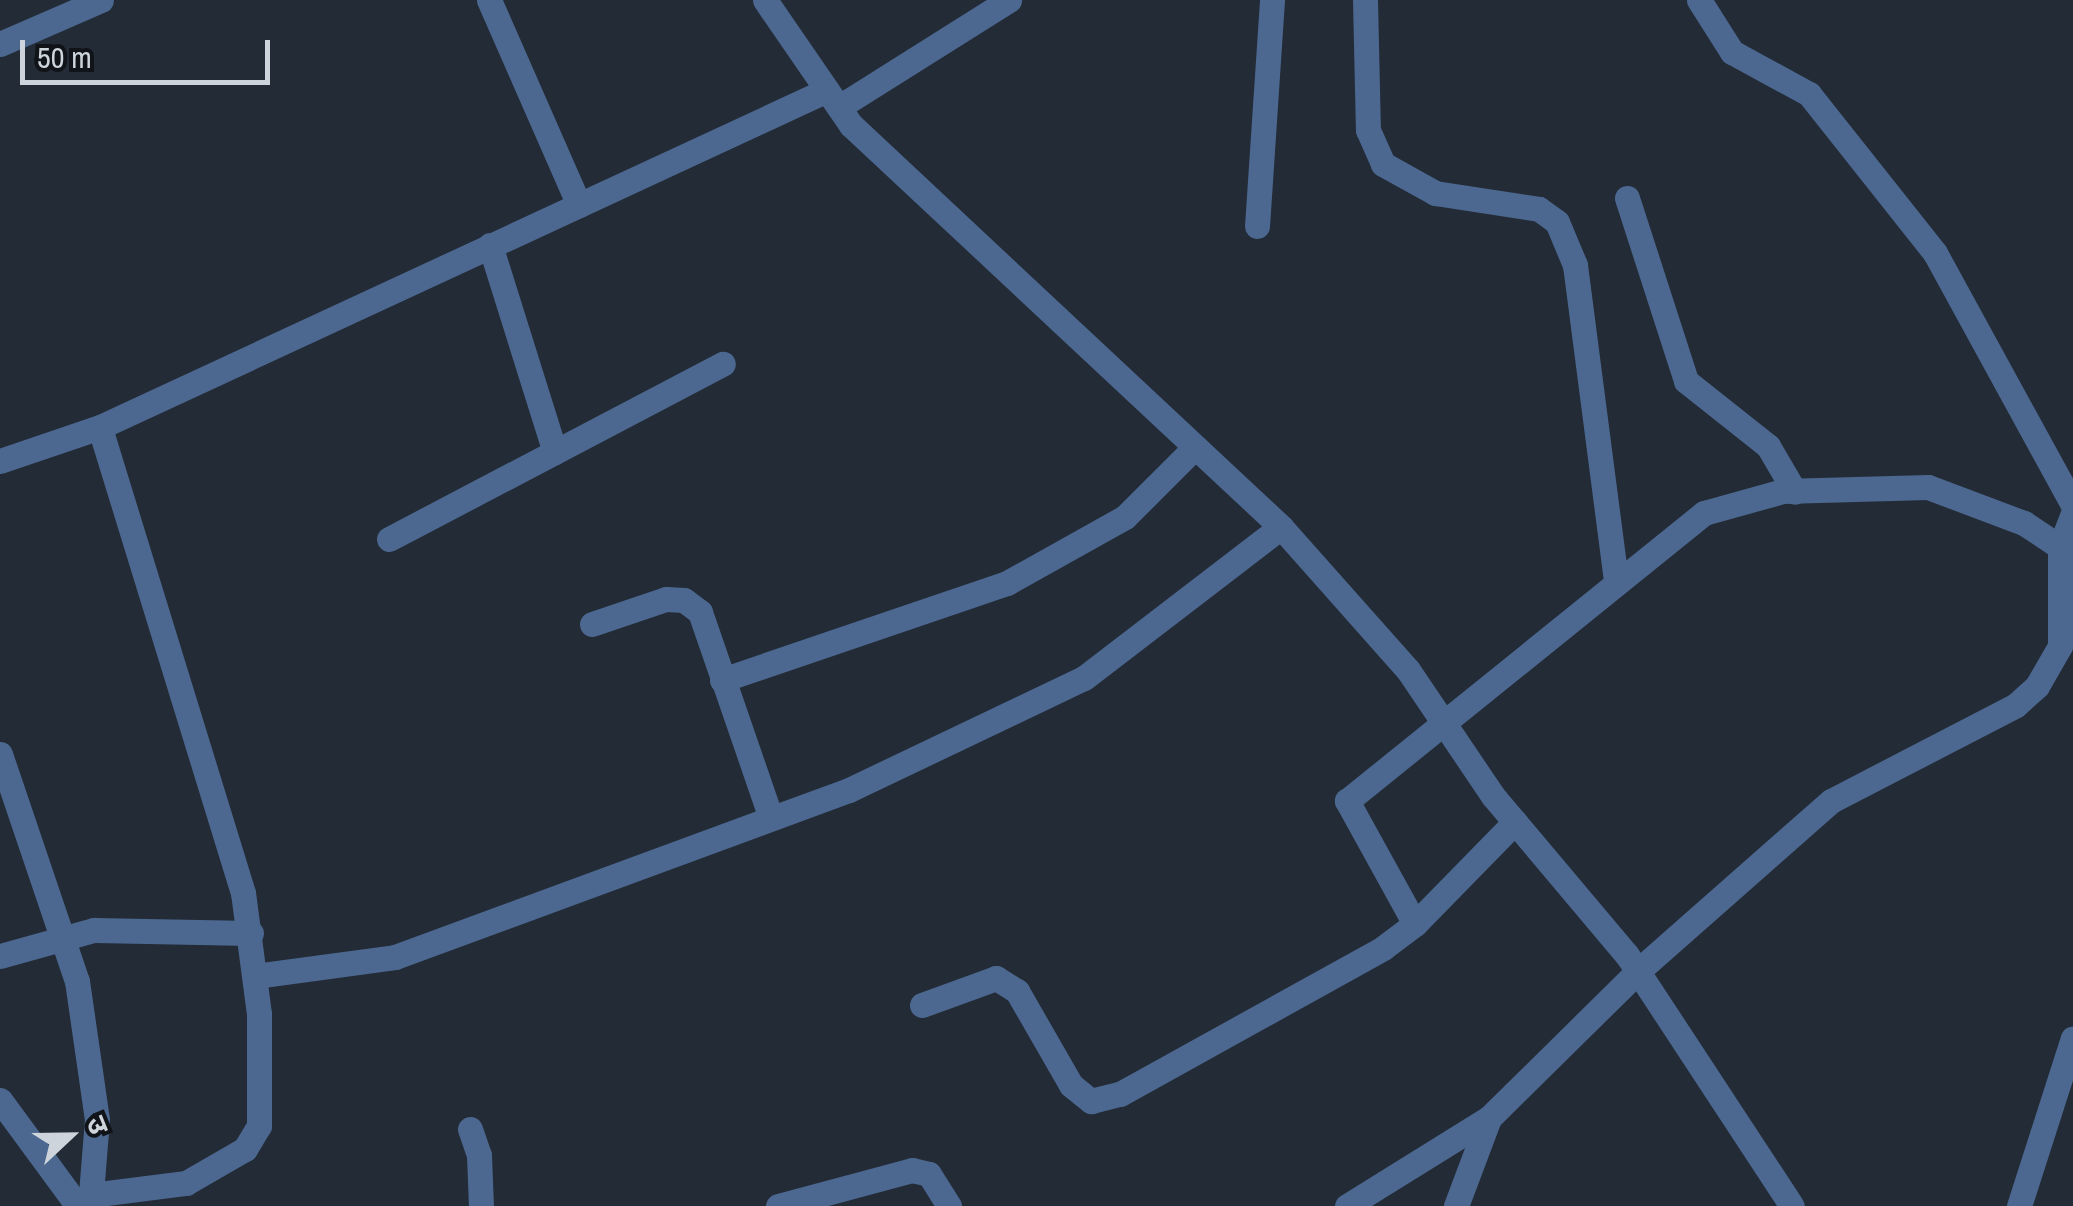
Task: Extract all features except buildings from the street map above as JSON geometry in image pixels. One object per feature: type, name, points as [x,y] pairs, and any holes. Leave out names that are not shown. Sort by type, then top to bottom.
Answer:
[{"type":"street","points":[[0,44],[100,0]]},
{"type":"street","points":[[490,0],[579,204]]},
{"type":"street","points":[[765,0],[833,98],[1282,527],[1408,670],[1514,822],[1638,971],[1792,1206]]},
{"type":"street","points":[[0,461],[100,428],[579,204],[833,98],[1009,0]]},
{"type":"street","points":[[1256,226],[1272,0]]},
{"type":"street","points":[[1365,0],[1368,130],[1383,164],[1435,193],[1539,208],[1557,222],[1575,265],[1616,580]]},
{"type":"street","points":[[1700,0],[1732,52],[1796,83],[1819,106],[1934,253],[2073,505]]},
{"type":"street","points":[[1627,198],[1686,381],[1768,446],[1795,492]]},
{"type":"street","points":[[490,245],[555,452]]},
{"type":"street","points":[[389,539],[723,364]]},
{"type":"street","points":[[87,1202],[186,1184],[245,1149],[259,1126],[251,933],[100,428]]},
{"type":"street","points":[[722,680],[1007,583],[1125,517],[1195,447]]},
{"type":"street","points":[[1415,924],[1348,802],[1616,580],[1704,514],[1795,492],[1928,487],[2024,523],[2060,546]]},
{"type":"street","points":[[1347,1206],[1489,1118],[1638,971],[1831,801],[2016,705],[2038,686],[2060,646],[2060,546],[2073,513]]},
{"type":"street","points":[[255,976],[395,957],[849,790],[1084,678],[1282,527]]},
{"type":"street","points":[[592,624],[666,599],[684,600],[700,612],[772,818]]},
{"type":"street","points":[[0,754],[62,935],[92,1061],[97,1119],[87,1202]]},
{"type":"street","points":[[922,1005],[996,978],[1016,991],[1072,1085],[1091,1101],[1120,1094],[1415,924],[1514,822]]},
{"type":"street","points":[[0,956],[62,935],[122,928],[251,933]]},
{"type":"street","points":[[2019,1206],[2073,1038]]},
{"type":"street","points":[[0,1100],[87,1202]]},
{"type":"street","points":[[1456,1206],[1489,1118]]},
{"type":"street","points":[[470,1129],[479,1155],[481,1206]]},
{"type":"street","points":[[778,1206],[912,1170],[929,1174],[950,1206]]}]
